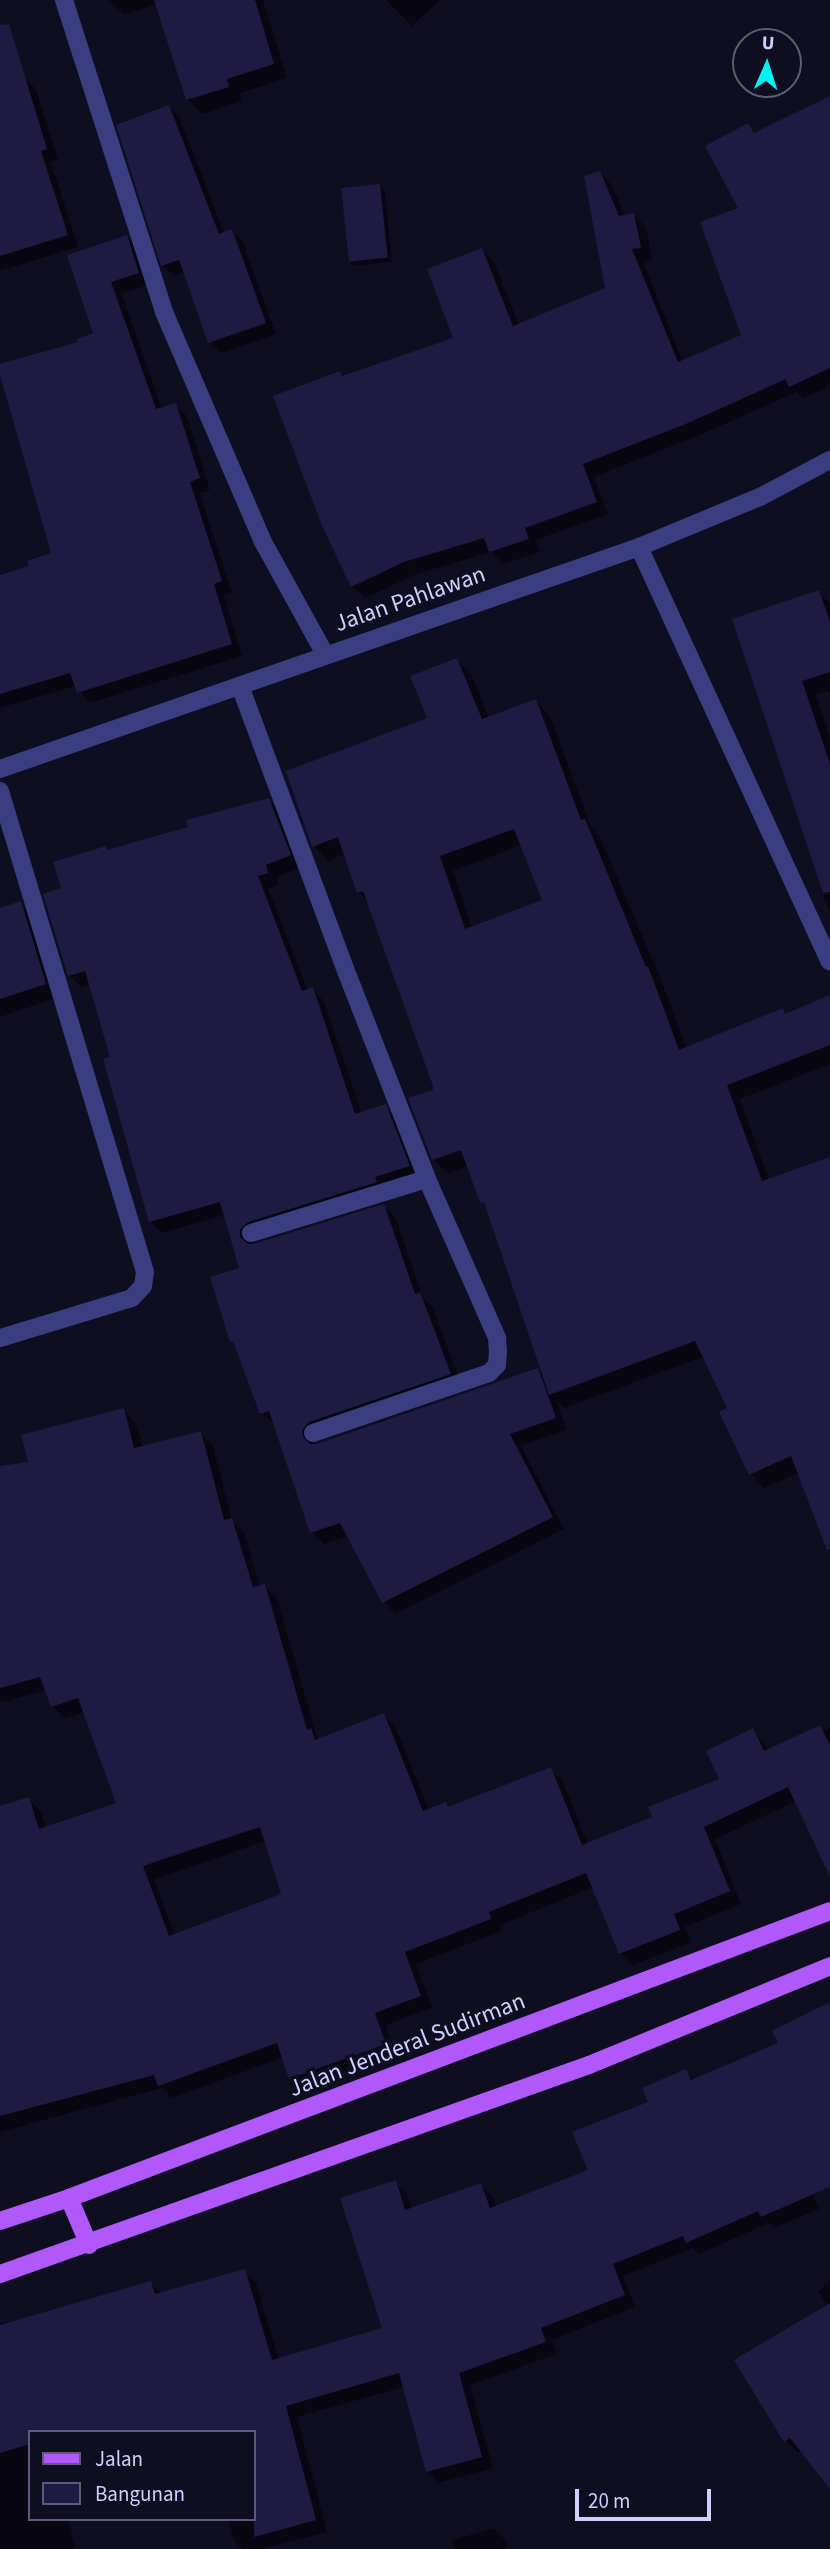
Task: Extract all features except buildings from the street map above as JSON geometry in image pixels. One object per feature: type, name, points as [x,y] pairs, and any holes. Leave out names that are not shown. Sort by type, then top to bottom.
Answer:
[{"type":"main road","name":"Jalan Jenderal Sudirman","points":[[0,2221],[69,2199],[830,1911]]},
{"type":"main road","points":[[0,2274],[89,2245],[589,2065],[830,1966]]},
{"type":"main road","points":[[69,2199],[89,2245]]},
{"type":"street","points":[[64,0],[164,312],[262,540],[325,654]]},
{"type":"street","name":"Jalan Pahlawan","points":[[0,769],[639,547],[760,496],[830,460]]},
{"type":"street","points":[[639,547],[829,961]]},
{"type":"street","points":[[240,686],[427,1180],[496,1338],[498,1365],[489,1373],[313,1433]]},
{"type":"street","points":[[0,791],[145,1272],[143,1286],[132,1298],[0,1338]]},
{"type":"street","points":[[251,1233],[427,1180]]}]
